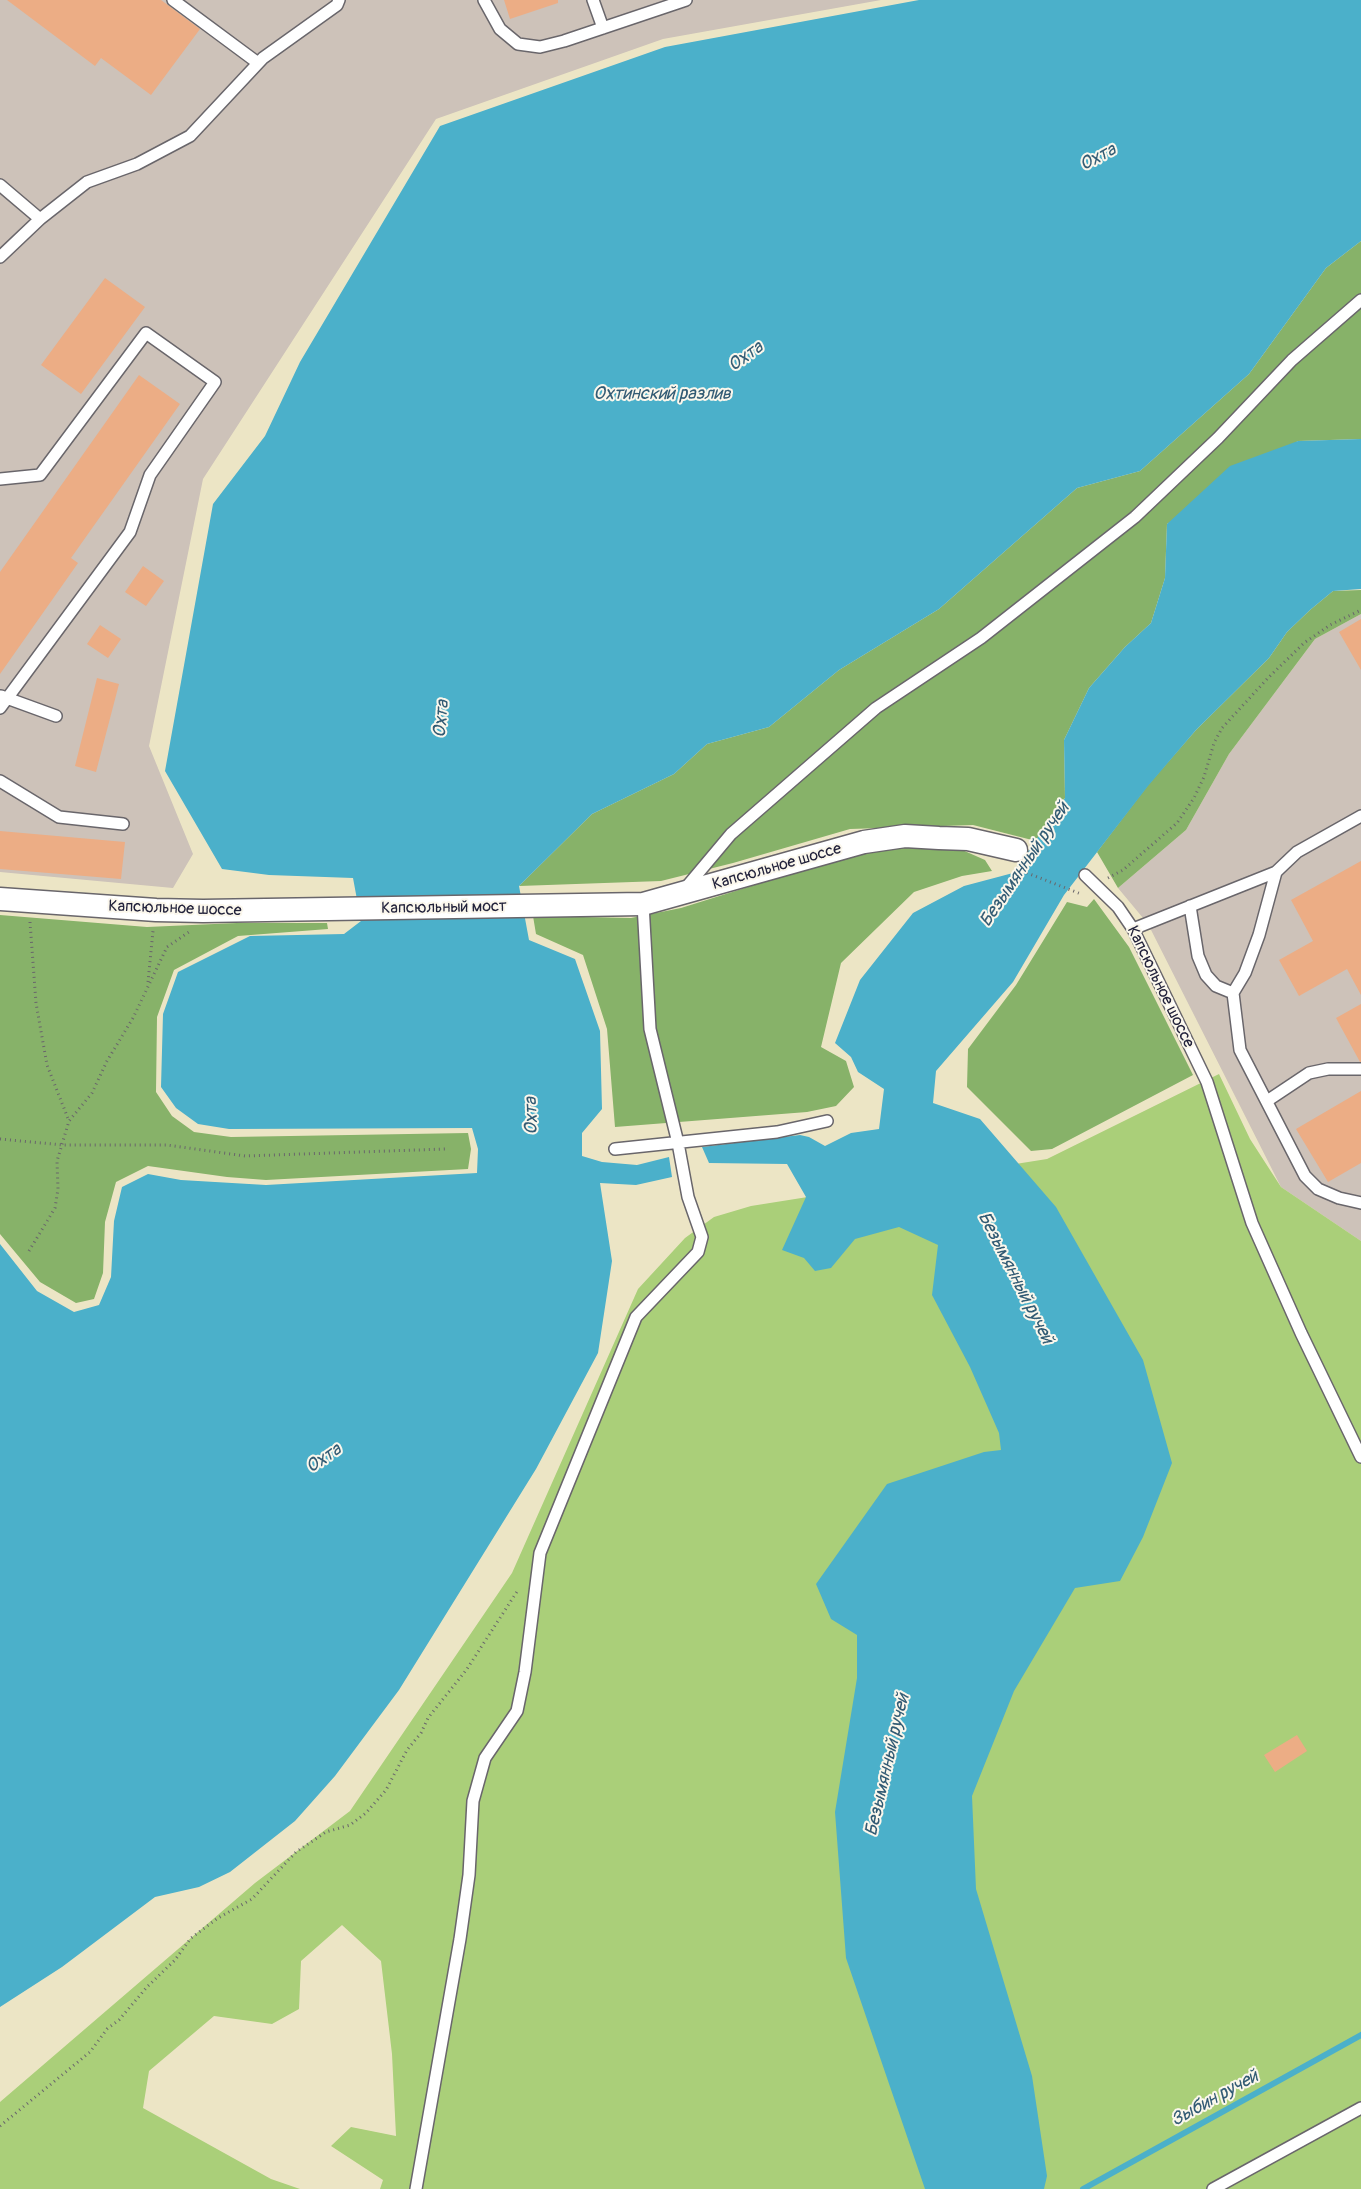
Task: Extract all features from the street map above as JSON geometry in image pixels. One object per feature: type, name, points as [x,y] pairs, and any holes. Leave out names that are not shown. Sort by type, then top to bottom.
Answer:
[{"type":"street","name":"Капсюльное шоссе","points":[[538,906],[643,904],[864,842],[905,836],[968,839],[1015,859]]},
{"type":"street","name":"Капсюльное шоссе","points":[[0,899],[203,912],[350,909]]},
{"type":"street","name":"Капсюльный мост","points":[[350,909],[538,906]]},
{"type":"lane","points":[[173,0],[258,63]]},
{"type":"lane","points":[[0,257],[40,219],[87,182],[137,164],[190,136],[258,63],[337,5],[339,0]]},
{"type":"lane","points":[[484,0],[500,29],[518,44],[540,47],[686,0]]},
{"type":"lane","points":[[593,0],[603,28]]},
{"type":"lane","points":[[0,184],[40,219]]},
{"type":"lane","points":[[680,894],[731,834],[876,708],[981,638],[1135,517],[1218,438],[1292,360],[1361,300]]},
{"type":"lane","points":[[0,479],[40,475],[146,333],[215,382],[150,475],[130,532],[2,700],[56,716]]},
{"type":"lane","points":[[0,781],[59,817],[124,824]]},
{"type":"lane","points":[[1133,929],[1276,872],[1297,852],[1361,816]]},
{"type":"lane","points":[[1276,872],[1259,935],[1245,973],[1233,993],[1240,1050],[1305,1176],[1318,1189],[1361,1203]]},
{"type":"lane","name":"Капсюльное шоссе","points":[[1085,875],[1118,907],[1133,929],[1207,1082],[1252,1223],[1301,1332],[1361,1457]]},
{"type":"lane","points":[[416,2189],[470,1875],[473,1801],[484,1758],[517,1710],[525,1672],[540,1553],[636,1317],[698,1252],[702,1237],[688,1197],[678,1143],[650,1030],[643,904]]},
{"type":"lane","points":[[1190,906],[1198,956],[1206,975],[1216,986],[1233,993]]},
{"type":"lane","points":[[1267,1101],[1309,1073],[1328,1069],[1361,1069]]},
{"type":"lane","points":[[614,1149],[777,1132],[827,1121]]},
{"type":"lane","points":[[1213,2189],[1361,2108]]},
{"type":"path","points":[[1095,884],[1123,870],[1178,823],[1194,798],[1204,777],[1214,743],[1222,728],[1268,678],[1304,643],[1330,625],[1361,610]]},
{"type":"path","points":[[1015,859],[1073,892],[1084,896]]},
{"type":"path","points":[[28,901],[36,1003],[47,1065],[69,1121]]},
{"type":"path","points":[[148,986],[156,910]]},
{"type":"path","points":[[30,1251],[55,1208],[58,1189],[57,1161],[69,1121],[92,1093],[107,1061],[133,1018],[167,947],[189,933],[203,912]]},
{"type":"path","points":[[0,1139],[63,1145],[167,1145],[245,1156],[445,1149]]},
{"type":"path","points":[[0,2126],[90,2052],[107,2029],[119,2020],[147,1987],[176,1960],[191,1938],[218,1918],[252,1899],[296,1852],[326,1832],[350,1825],[366,1813],[386,1790],[407,1750],[421,1733],[439,1703],[467,1669],[512,1603],[519,1588]]},
{"type":"shaded area","points":[[0,0],[881,0],[663,39],[436,119],[203,479],[149,746],[193,854],[173,888],[0,872]]},
{"type":"shaded area","points":[[1361,614],[1361,1241],[1281,1187],[1148,924],[1118,888],[1186,830],[1229,754],[1315,639]]},
{"type":"green space","points":[[1361,241],[1361,439],[1298,441],[1167,524],[1165,578],[1151,623],[1125,647],[1089,688],[1064,740],[1065,798],[1036,841],[973,825],[850,829],[733,863],[661,881],[519,886],[592,814],[674,774],[707,744],[769,727],[839,670],[939,609],[1077,488],[1140,471],[1249,374],[1326,268]]},
{"type":"green space","points":[[1361,590],[1361,614],[1315,639],[1229,754],[1186,830],[1118,888],[1097,852],[1148,785],[1196,730],[1269,658],[1287,632],[1310,610],[1333,591]]},
{"type":"green space","points":[[896,847],[960,849],[985,860],[992,871],[962,876],[914,892],[841,963],[821,1047],[846,1061],[854,1087],[836,1106],[807,1112],[615,1127],[607,1029],[583,955],[536,934],[533,916],[631,918],[681,908],[841,858]]},
{"type":"green space","points":[[1094,899],[1129,947],[1193,1075],[1052,1149],[1031,1151],[967,1087],[968,1049],[1016,985],[1067,902],[1087,907]]},
{"type":"green space","points":[[0,915],[147,927],[237,923],[327,923],[328,929],[238,936],[174,970],[157,1017],[156,1092],[172,1116],[194,1132],[231,1137],[468,1133],[471,1149],[468,1169],[266,1180],[227,1177],[148,1166],[116,1182],[105,1222],[103,1273],[94,1299],[76,1303],[40,1282],[0,1234]]},
{"type":"green space","points":[[1219,1074],[1250,1139],[1281,1187],[1361,1241],[1361,2189],[380,2189],[383,2180],[331,2146],[351,2127],[396,2136],[392,2054],[381,1961],[342,1925],[301,1961],[299,2009],[272,2024],[214,2016],[149,2071],[143,2108],[271,2179],[300,2189],[0,2189],[0,2102],[255,1883],[350,1811],[512,1573],[638,1289],[685,1238],[714,1217],[751,1206],[1047,1159]]},
{"type":"water","name":"Охтинский разлив","points":[[919,0],[1361,0],[1361,241],[1326,268],[1249,374],[1140,471],[1077,488],[939,609],[839,670],[769,727],[707,744],[674,774],[592,814],[519,886],[529,940],[575,959],[600,1031],[602,1109],[582,1133],[582,1156],[602,1162],[637,1165],[669,1157],[672,1177],[636,1185],[600,1183],[612,1261],[598,1353],[536,1469],[399,1690],[335,1776],[295,1821],[230,1872],[199,1887],[155,1897],[62,1967],[0,2007],[0,1244],[37,1291],[74,1312],[99,1305],[111,1277],[114,1221],[122,1187],[148,1174],[181,1180],[266,1185],[477,1173],[478,1149],[472,1128],[229,1129],[198,1124],[176,1108],[161,1087],[163,1014],[178,972],[250,936],[344,934],[361,921],[353,878],[269,875],[222,869],[165,771],[213,504],[265,436],[300,362],[440,126],[665,47]]},
{"type":"water","name":"Безымянный ручей","points":[[1361,439],[1361,589],[1333,591],[1310,610],[1287,632],[1269,658],[1196,730],[1148,786],[1064,895],[1013,982],[936,1071],[933,1103],[980,1119],[1056,1207],[1143,1360],[1172,1463],[1143,1537],[1120,1581],[1075,1588],[1014,1691],[972,1796],[976,1889],[1032,2076],[1047,2176],[1044,2189],[925,2189],[846,1958],[835,1812],[857,1678],[857,1635],[831,1619],[816,1584],[887,1484],[984,1452],[1001,1450],[999,1433],[970,1367],[932,1295],[938,1245],[899,1227],[855,1239],[831,1268],[815,1271],[804,1258],[782,1250],[806,1197],[787,1164],[709,1163],[702,1147],[800,1135],[809,1137],[825,1146],[851,1133],[879,1129],[884,1089],[858,1072],[851,1057],[835,1043],[860,980],[913,913],[964,886],[1013,873],[1065,798],[1064,740],[1089,688],[1125,647],[1151,623],[1165,578],[1167,524],[1230,466],[1298,441]]},
{"type":"building","points":[[7,0],[161,0],[200,29],[151,95],[101,58],[95,66]]},
{"type":"building","points":[[504,0],[558,0],[558,3],[510,19]]},
{"type":"building","points":[[105,278],[145,307],[81,394],[41,365]]},
{"type":"building","points":[[139,375],[180,404],[71,558],[78,563],[0,674],[0,572]]},
{"type":"building","points":[[143,566],[164,581],[146,606],[125,592]]},
{"type":"building","points":[[1361,619],[1361,670],[1339,632]]},
{"type":"building","points":[[100,625],[121,639],[108,658],[87,644]]},
{"type":"building","points":[[97,678],[119,684],[96,772],[75,766]]},
{"type":"building","points":[[0,831],[125,842],[121,879],[0,869]]},
{"type":"building","points":[[1361,861],[1361,995],[1347,969],[1299,996],[1279,960],[1313,941],[1291,900]]},
{"type":"building","points":[[1361,1004],[1361,1062],[1360,1062],[1336,1018]]},
{"type":"building","points":[[1361,1091],[1361,1163],[1328,1182],[1296,1129]]},
{"type":"building","points":[[1297,1735],[1307,1751],[1275,1772],[1264,1755]]},
{"type":"waterway","name":"Зыбин ручей","points":[[1083,2189],[1361,2035]]},
{"type":"water label","name":"Охта","points":[[1098,158]]},
{"type":"water label","name":"Охта","points":[[746,357]]},
{"type":"water label","name":"Охта","points":[[442,719]]},
{"type":"water label","name":"Охта","points":[[532,1116]]},
{"type":"water label","name":"Охта","points":[[324,1459]]}]
